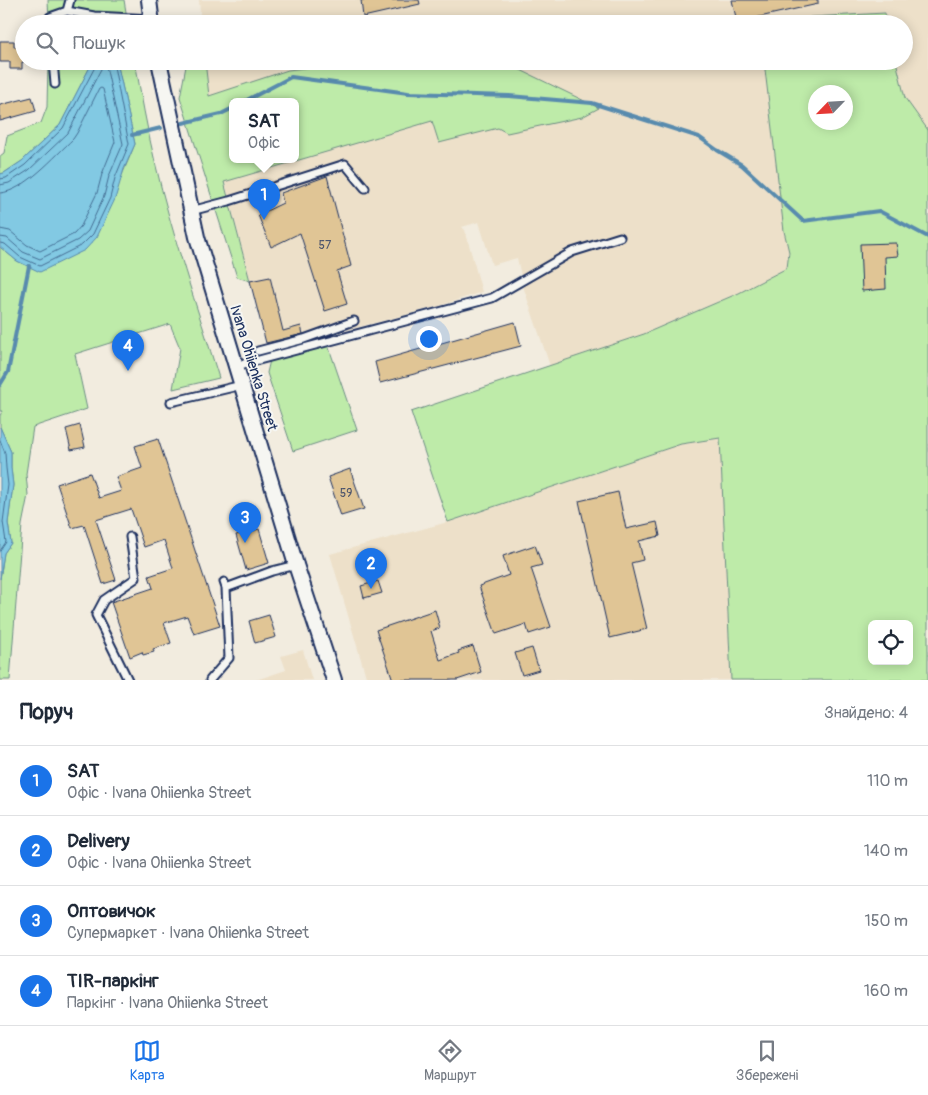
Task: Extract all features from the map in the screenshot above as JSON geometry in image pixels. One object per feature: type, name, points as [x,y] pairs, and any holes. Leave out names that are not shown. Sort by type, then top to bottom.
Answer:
[{"type":"street","points":[[149,0],[151,15]]},
{"type":"street","name":"Ivana Ohiienka Street","points":[[160,70],[197,237],[296,564],[334,680]]},
{"type":"lane","points":[[68,11],[70,0]]},
{"type":"lane","points":[[58,15],[68,11],[89,15]]},
{"type":"lane","points":[[54,70],[55,84]]},
{"type":"lane","points":[[191,211],[229,201],[345,164],[365,188]]},
{"type":"lane","points":[[236,366],[492,298],[572,252],[620,237]]},
{"type":"lane","points":[[258,351],[304,339],[354,321]]},
{"type":"lane","points":[[171,402],[242,385]]},
{"type":"lane","points":[[128,680],[96,615],[104,600],[136,578],[130,536]]},
{"type":"lane","points":[[210,680],[229,658],[225,585],[296,564]]},
{"type":"shaded area","points":[[199,0],[928,0],[928,167],[789,252],[787,268],[739,293],[644,334],[550,366],[524,289],[517,258],[492,265],[479,222],[462,227],[465,230],[482,292],[436,307],[343,331],[269,353],[212,133],[206,70],[913,70],[913,15],[200,15]]},
{"type":"shaded area","points":[[720,438],[731,680],[367,680],[330,554],[448,522],[681,444]]},
{"type":"shaded area","points":[[303,650],[312,680],[256,680],[286,670],[281,656]]},
{"type":"green space","points":[[48,0],[124,0],[126,15],[49,15]]},
{"type":"green space","points":[[885,13],[885,15],[848,15]]},
{"type":"green space","points":[[48,70],[88,70],[60,125],[22,161],[0,174],[0,156],[4,153],[7,136],[41,123],[47,107]]},
{"type":"green space","points":[[119,70],[137,70],[149,137],[169,217],[219,378],[173,389],[180,348],[170,324],[75,354],[87,409],[33,427],[26,474],[28,495],[22,525],[10,680],[0,680],[0,579],[4,553],[11,543],[8,523],[13,485],[11,452],[0,427],[2,411],[0,411],[0,247],[17,261],[40,271],[120,180],[135,144]]},
{"type":"green space","points":[[185,70],[206,70],[209,96],[288,70],[521,70],[599,108],[582,117],[507,133],[498,128],[439,143],[432,121],[299,160],[299,98],[229,98],[229,163],[289,163],[224,182],[250,281],[237,277],[180,97]]},
{"type":"green space","points":[[765,70],[898,70],[905,98],[928,130],[928,680],[731,680],[720,438],[681,444],[448,522],[411,412],[644,334],[739,293],[787,268],[789,252],[784,231]]},
{"type":"green space","points":[[328,345],[357,430],[293,451],[267,373],[270,360]]},
{"type":"water","points":[[88,70],[119,70],[135,144],[124,169],[115,199],[97,237],[85,250],[40,272],[17,261],[0,247],[0,174],[22,161],[60,125]]},
{"type":"water","points":[[0,427],[11,452],[13,485],[8,523],[11,543],[4,553],[0,579]]},
{"type":"building","points":[[361,0],[419,0],[420,4],[372,15],[363,15]]},
{"type":"building","points":[[732,0],[818,0],[818,4],[768,15],[735,15]]},
{"type":"building","points":[[0,41],[14,41],[15,69],[10,69],[10,62],[0,62]]},
{"type":"building","points":[[32,97],[36,111],[0,121],[0,105]]},
{"type":"building","points":[[327,176],[351,266],[337,271],[347,304],[325,311],[300,233],[271,247],[258,215],[283,203],[281,193]]},
{"type":"building","points":[[896,243],[898,256],[885,257],[886,289],[862,291],[860,244]]},
{"type":"building","points":[[270,277],[283,331],[301,326],[303,334],[266,343],[250,281]]},
{"type":"building","points":[[515,322],[521,346],[380,383],[375,362]]},
{"type":"building","points":[[80,425],[85,447],[71,450],[66,429]]},
{"type":"building","points":[[158,439],[220,626],[194,634],[187,616],[164,623],[171,643],[153,649],[154,652],[143,655],[142,652],[130,657],[111,602],[153,588],[149,576],[173,568],[164,540],[144,547],[131,509],[96,520],[116,580],[103,584],[84,525],[72,528],[57,484],[90,473],[99,498],[121,491],[116,477],[142,468],[135,446]]},
{"type":"building","points":[[350,469],[364,509],[341,516],[328,477]]},
{"type":"building","points":[[618,492],[626,529],[657,522],[660,536],[639,541],[643,560],[631,563],[647,629],[610,638],[579,501]]},
{"type":"building","points":[[259,529],[269,563],[246,570],[236,535]]},
{"type":"building","points":[[535,545],[542,565],[531,568],[551,627],[529,634],[526,624],[496,634],[479,586],[509,575],[503,556]]},
{"type":"building","points":[[378,581],[382,593],[364,598],[361,586]]},
{"type":"building","points":[[435,610],[440,628],[431,631],[440,660],[473,646],[481,672],[457,680],[393,680],[376,630]]},
{"type":"building","points":[[269,615],[276,637],[255,643],[249,621]]},
{"type":"building","points":[[532,648],[539,670],[522,675],[515,653]]},
{"type":"waterway","points":[[251,98],[291,77],[408,93],[509,96],[592,103],[699,137],[742,165],[803,221],[879,211],[928,237]]},
{"type":"waterway","points":[[183,123],[221,114],[229,110]]},
{"type":"waterway","points":[[132,135],[161,128]]},
{"type":"waterway","points":[[0,385],[8,372],[29,266]]},
{"type":"place","name":"SAT","points":[[264,220]]},
{"type":"place","name":"TIR-паркінг","points":[[128,371]]},
{"type":"place","name":"Оптовичок","points":[[245,543]]},
{"type":"place","name":"Delivery","points":[[371,589]]}]
